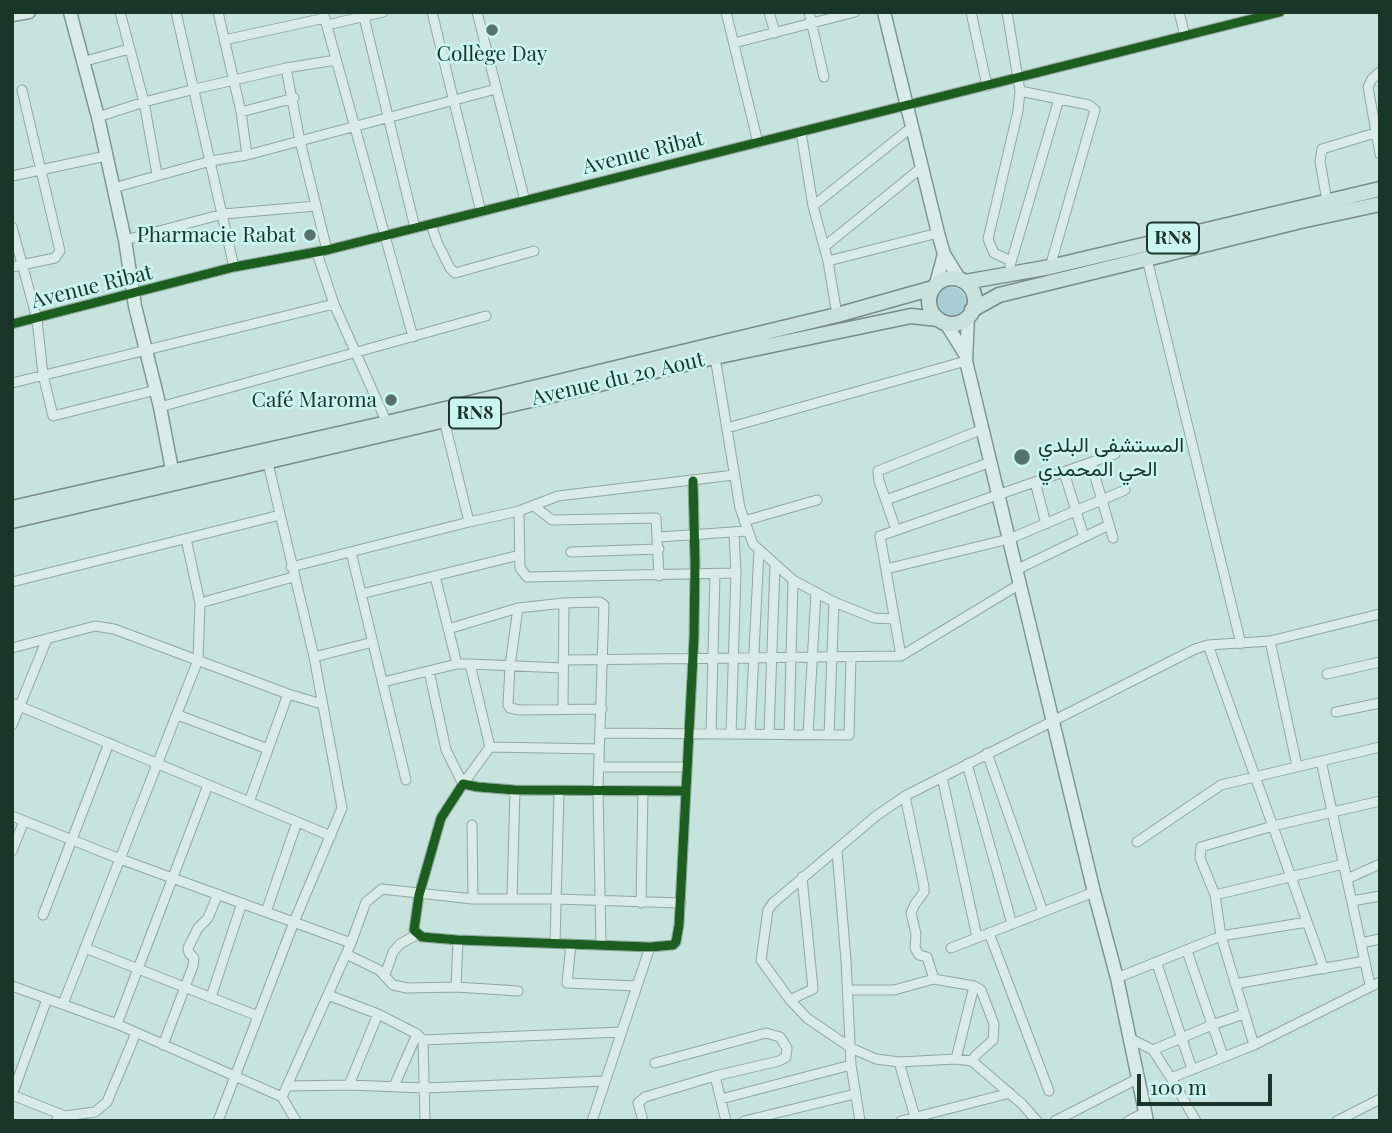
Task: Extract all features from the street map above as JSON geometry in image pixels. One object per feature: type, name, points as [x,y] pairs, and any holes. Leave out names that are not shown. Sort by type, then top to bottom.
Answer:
[{"type":"main road","name":"RN8","points":[[934,286],[950,278],[963,281],[1010,268],[1050,267],[1380,189]]},
{"type":"main road","name":"RN8","points":[[942,320],[957,323],[999,295],[1380,204]]},
{"type":"main road","points":[[963,281],[974,297],[970,313]]},
{"type":"main road","points":[[934,286],[929,305],[942,320]]},
{"type":"main road","name":"Avenue du 20 Aout","points":[[266,457],[387,423],[837,315],[934,286]]},
{"type":"main road","name":"Avenue du 20 Aout","points":[[12,508],[444,420],[715,356],[911,316],[942,320]]},
{"type":"main road","name":"Avenue du 20 Aout","points":[[12,521],[174,477]]},
{"type":"street","points":[[12,15],[29,12]]},
{"type":"street","points":[[71,12],[98,117],[125,240],[133,295],[174,477]]},
{"type":"street","points":[[120,12],[144,102],[157,174]]},
{"type":"street","points":[[176,12],[234,267]]},
{"type":"street","points":[[218,12],[241,112],[247,155]]},
{"type":"street","points":[[224,40],[325,19],[383,12]]},
{"type":"street","points":[[432,12],[481,212]]},
{"type":"street","points":[[477,12],[525,201]]},
{"type":"street","points":[[726,12],[758,143]]},
{"type":"street","points":[[769,12],[775,33]]},
{"type":"street","points":[[809,12],[824,77]]},
{"type":"street","points":[[734,43],[855,12]]},
{"type":"street","points":[[884,12],[944,254],[963,281]]},
{"type":"street","points":[[971,12],[987,86]]},
{"type":"street","points":[[1007,12],[1020,91],[1018,111],[988,239],[994,253],[1010,268],[1059,99]]},
{"type":"street","points":[[1179,12],[1185,36]]},
{"type":"street","name":"Avenue Ribat","points":[[12,324],[234,267],[322,252],[1280,12]]},
{"type":"street","points":[[364,16],[415,228]]},
{"type":"street","points":[[325,19],[413,337]]},
{"type":"street","points":[[82,62],[129,49]]},
{"type":"street","points":[[98,117],[195,89],[286,68],[336,60]]},
{"type":"street","points":[[286,68],[334,304],[387,423]]},
{"type":"street","points":[[1380,72],[1368,87],[1380,154]]},
{"type":"street","points":[[113,188],[157,174],[247,155],[496,89]]},
{"type":"street","points":[[17,266],[55,258],[60,251],[22,90]]},
{"type":"street","points":[[1020,91],[1089,105],[1095,110],[1050,267]]},
{"type":"street","points":[[241,112],[294,98]]},
{"type":"street","points":[[813,205],[912,127]]},
{"type":"street","points":[[800,132],[837,315]]},
{"type":"street","points":[[1327,201],[1320,160],[1322,149],[1375,133]]},
{"type":"street","points":[[12,176],[106,156]]},
{"type":"street","points":[[824,247],[921,168]]},
{"type":"street","points":[[125,240],[223,214],[316,206]]},
{"type":"street","points":[[431,224],[437,242],[455,273],[534,251]]},
{"type":"street","points":[[12,227],[17,266],[37,319],[43,375],[53,416],[156,390]]},
{"type":"street","points":[[828,261],[938,233]]},
{"type":"street","points":[[934,286],[944,254]]},
{"type":"street","points":[[1147,260],[1241,644]]},
{"type":"street","points":[[12,383],[334,304]]},
{"type":"street","points":[[965,358],[970,313]]},
{"type":"street","points":[[160,407],[486,316]]},
{"type":"street","points":[[942,320],[965,358],[1117,978],[1147,1116],[1128,1121]]},
{"type":"street","points":[[715,356],[734,475],[746,526],[759,550],[793,580],[834,602],[873,618],[894,619]]},
{"type":"street","points":[[727,428],[965,358]]},
{"type":"street","points":[[444,420],[469,522]]},
{"type":"street","points":[[896,530],[878,471],[983,429]]},
{"type":"street","points":[[901,656],[880,536],[1115,454]]},
{"type":"street","points":[[218,1121],[294,922],[342,808],[314,657],[266,457]]},
{"type":"street","points":[[886,500],[991,462]]},
{"type":"street","points":[[1091,463],[1113,538]]},
{"type":"street","points":[[1064,472],[1084,537]]},
{"type":"street","points":[[200,603],[351,552],[519,511],[558,496],[734,475]]},
{"type":"street","points":[[385,975],[393,952],[400,944],[416,935],[431,939],[650,947],[673,945],[676,942],[681,903],[693,658],[693,481]]},
{"type":"street","points":[[1035,482],[1046,524]]},
{"type":"street","points":[[886,569],[1009,540],[1125,490]]},
{"type":"street","points":[[659,537],[734,532],[817,500]]},
{"type":"street","points":[[534,506],[552,520],[656,518],[659,576]]},
{"type":"street","points":[[519,511],[521,572],[527,577],[736,573]]},
{"type":"street","points":[[12,582],[279,515]]},
{"type":"street","points":[[1016,570],[1109,525]]},
{"type":"street","points":[[731,734],[736,573],[734,532]]},
{"type":"street","points":[[63,1004],[198,660],[200,603],[186,539]]},
{"type":"street","points":[[571,552],[659,549]]},
{"type":"street","points":[[750,734],[759,550]]},
{"type":"street","points":[[351,552],[406,780]]},
{"type":"street","points":[[361,594],[520,555]]},
{"type":"street","points":[[769,734],[775,565]]},
{"type":"street","points":[[710,734],[715,574]]},
{"type":"street","points":[[435,576],[457,664]]},
{"type":"street","points":[[789,735],[793,580]]},
{"type":"street","points":[[383,682],[457,664],[510,666],[604,659],[901,656],[1020,584]]},
{"type":"street","points":[[808,735],[816,592]]},
{"type":"street","points":[[829,735],[834,602]]},
{"type":"street","points":[[448,629],[518,608],[564,603],[603,603],[604,659],[598,790],[601,945]]},
{"type":"street","points":[[563,708],[564,603]]},
{"type":"street","points":[[518,608],[507,700],[510,708],[602,709]]},
{"type":"street","points":[[1037,1121],[1010,1093],[972,1061],[956,1059],[899,1062],[876,1059],[851,1048],[807,1018],[765,967],[760,955],[768,910],[780,894],[876,816],[905,796],[1195,649],[1208,645],[1270,641],[1380,614]]},
{"type":"street","points":[[12,648],[95,626],[114,629],[288,694],[322,704]]},
{"type":"street","points":[[12,725],[16,705],[47,639]]},
{"type":"street","points":[[1270,641],[1297,766]]},
{"type":"street","points":[[314,657],[373,642]]},
{"type":"street","points":[[1208,645],[1325,970]]},
{"type":"street","points":[[601,733],[849,735],[851,657]]},
{"type":"street","points":[[1327,674],[1380,662]]},
{"type":"street","points":[[416,935],[414,925],[419,895],[441,818],[490,747],[470,664]]},
{"type":"street","points":[[429,671],[446,750],[463,784]]},
{"type":"street","points":[[248,802],[288,694]]},
{"type":"street","points":[[1336,712],[1380,703]]},
{"type":"street","points":[[16,705],[331,836]]},
{"type":"street","points":[[178,715],[268,749]]},
{"type":"street","points":[[43,915],[108,743]]},
{"type":"street","points":[[490,747],[599,749]]},
{"type":"street","points":[[1137,842],[1221,785],[1380,747]]},
{"type":"street","points":[[987,753],[1043,912]]},
{"type":"street","points":[[1171,1078],[1254,1045],[1375,983],[1365,961],[1321,761]]},
{"type":"street","points":[[967,764],[1012,924]]},
{"type":"street","points":[[599,767],[686,767]]},
{"type":"street","points":[[942,777],[977,937]]},
{"type":"street","points":[[463,784],[515,790],[685,791]]},
{"type":"street","points":[[117,1024],[208,785]]},
{"type":"street","points":[[512,898],[515,790]]},
{"type":"street","points":[[555,943],[559,791]]},
{"type":"street","points":[[641,902],[643,791]]},
{"type":"street","points":[[905,796],[924,887],[924,892],[911,913],[916,934],[915,948],[919,955],[927,957],[934,979]]},
{"type":"street","points":[[1254,1045],[1221,936],[1215,895],[1200,858],[1201,847],[1273,826],[1380,801]]},
{"type":"street","points":[[12,816],[120,859],[351,943]]},
{"type":"street","points":[[12,851],[24,821]]},
{"type":"street","points":[[266,912],[297,822]]},
{"type":"street","points":[[472,825],[473,899]]},
{"type":"street","points":[[837,850],[851,1065],[860,1121]]},
{"type":"street","points":[[1215,895],[1344,864]]},
{"type":"street","points":[[1347,879],[1380,864]]},
{"type":"street","points":[[790,1000],[813,989],[802,877]]},
{"type":"street","points":[[282,1097],[351,943],[366,902],[382,889],[473,899],[681,903]]},
{"type":"street","points":[[951,948],[1094,892]]},
{"type":"street","points":[[163,1045],[190,976],[194,960],[188,948],[198,928],[208,918],[218,894]]},
{"type":"street","points":[[1352,901],[1380,896]]},
{"type":"street","points":[[211,997],[242,903]]},
{"type":"street","points":[[1117,978],[1221,936],[1307,922]]},
{"type":"street","points":[[989,933],[1049,1091]]},
{"type":"street","points":[[1361,943],[1380,939]]},
{"type":"street","points":[[456,987],[458,940]]},
{"type":"street","points":[[571,944],[567,983],[637,986]]},
{"type":"street","points":[[592,1121],[650,947]]},
{"type":"street","points":[[85,948],[258,1016]]},
{"type":"street","points":[[1187,951],[1223,1056]]},
{"type":"street","points":[[346,954],[385,975],[393,985],[407,988],[456,987],[518,991]]},
{"type":"street","points":[[1235,984],[1365,961]]},
{"type":"street","points":[[1157,964],[1192,1069]]},
{"type":"street","points":[[848,990],[894,989],[934,979],[981,989],[994,1024],[990,1044],[979,1051],[972,1061]]},
{"type":"street","points":[[12,986],[117,1024],[282,1097],[296,1121]]},
{"type":"street","points":[[956,1059],[974,986]]},
{"type":"street","points":[[328,995],[378,1014],[420,1037],[622,1032]]},
{"type":"street","points":[[47,999],[12,1095],[61,1119],[95,1112],[107,1102],[136,1033]]},
{"type":"street","points":[[349,1085],[378,1014]]},
{"type":"street","points":[[1153,1050],[1244,1014]]},
{"type":"street","points":[[643,1121],[638,1103],[640,1100],[715,1076],[779,1061],[786,1057],[787,1048],[780,1037],[766,1033],[655,1063]]},
{"type":"street","points":[[394,1086],[420,1037]]},
{"type":"street","points":[[420,1037],[425,1121]]},
{"type":"street","points":[[1131,1039],[1153,1050],[1196,1121]]},
{"type":"street","points":[[899,1062],[921,1118]]},
{"type":"street","points":[[721,1099],[851,1065]]},
{"type":"street","points":[[715,1076],[726,1121]]},
{"type":"street","points":[[1055,1121],[1139,1078]]},
{"type":"street","points":[[287,1086],[424,1087],[605,1081]]},
{"type":"street","points":[[901,1121],[1010,1093]]},
{"type":"street","points":[[744,1121],[855,1094]]},
{"type":"street","points":[[1337,1121],[1380,1099]]},
{"type":"shaded area","points":[[950,287],[962,292],[967,304],[962,316],[950,321],[938,316],[933,304],[938,292]]},
{"type":"cycle path","points":[[12,324],[234,267],[327,250],[1280,12]]},
{"type":"cycle path","points":[[685,791],[515,790],[463,784],[441,818],[419,895],[414,930],[422,937],[458,940],[650,947],[673,945],[676,942],[679,925],[694,637],[693,481]]},
{"type":"place","name":"Collège Day","points":[[492,30]]},
{"type":"place","name":"Pharmacie Rabat","points":[[310,235]]},
{"type":"place","name":"Café Maroma","points":[[391,400]]},
{"type":"place","name":"المستشفى البلدي الحي المحمدي","points":[[1022,457]]}]
